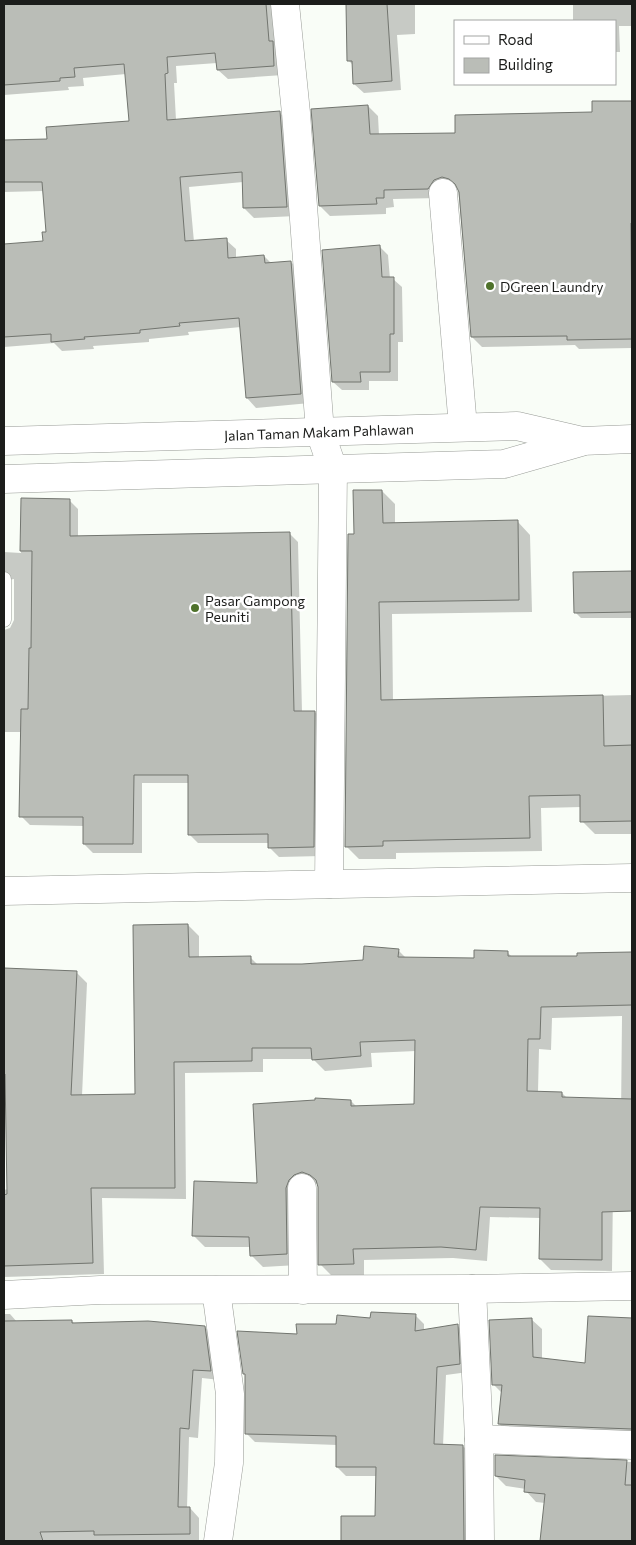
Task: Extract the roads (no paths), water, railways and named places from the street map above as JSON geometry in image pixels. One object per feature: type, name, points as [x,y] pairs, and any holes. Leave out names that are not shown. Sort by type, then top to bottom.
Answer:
[{"type":"street","points":[[285,4],[296,112],[320,432],[332,469],[329,884]]},
{"type":"street","points":[[443,193],[463,427]]},
{"type":"street","name":"Jalan Taman Makam Pahlawan","points":[[4,441],[517,426],[582,441],[632,439]]},
{"type":"street","points":[[55,478],[56,439]]},
{"type":"street","points":[[4,479],[504,464],[582,441]]},
{"type":"street","points":[[4,891],[632,878]]},
{"type":"street","points":[[302,1188],[304,1257],[302,1290]]},
{"type":"street","points":[[4,1295],[100,1290],[472,1289],[632,1286]]},
{"type":"street","points":[[472,1289],[479,1439],[480,1541]]},
{"type":"street","points":[[216,1290],[230,1394],[228,1463],[218,1541]]},
{"type":"street","points":[[479,1439],[632,1445]]},
{"type":"lane","points":[[4,579],[4,620]]},
{"type":"place","name":"DGreen Laundry","points":[[490,286]]},
{"type":"place","name":"Pasar Gampong Peuniti","points":[[195,608]]}]
